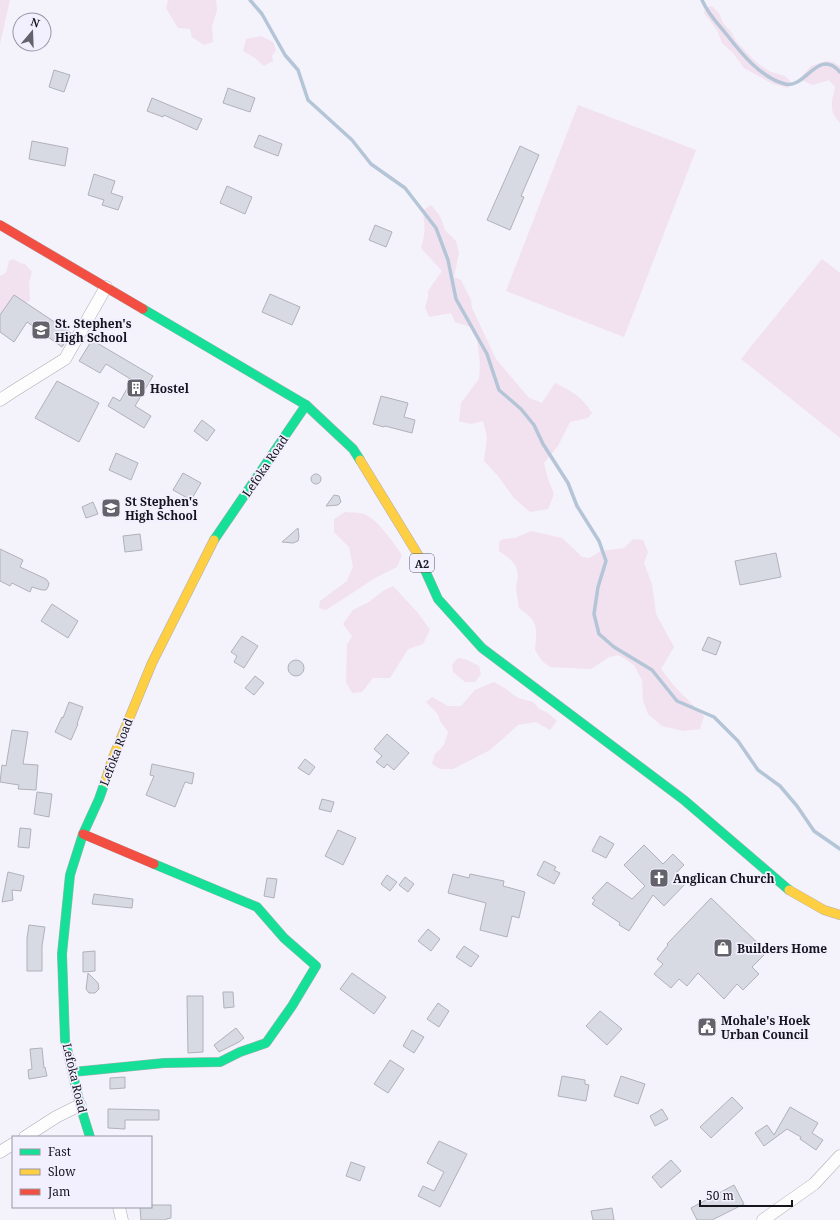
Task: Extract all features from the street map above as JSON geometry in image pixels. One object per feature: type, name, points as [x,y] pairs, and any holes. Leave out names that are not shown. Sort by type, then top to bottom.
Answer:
[{"type":"street","name":"A2","points":[[0,225],[306,405],[353,449],[420,558],[438,599],[482,648],[684,800],[788,890],[824,910],[840,915]]},
{"type":"street","points":[[0,400],[65,359],[106,287]]},
{"type":"street","name":"Lefoka Road","points":[[90,1136],[80,1105],[65,1040],[62,954],[70,875],[83,834],[99,798],[112,760],[152,663],[213,542],[306,405]]},
{"type":"street","points":[[73,1072],[164,1063],[220,1062],[240,1052],[266,1043],[292,1006],[316,966],[284,938],[257,907],[83,834]]},
{"type":"street","points":[[27,1136],[56,1117],[80,1105]]},
{"type":"street","points":[[0,1152],[12,1145]]},
{"type":"street","points":[[763,1220],[814,1184],[840,1156]]},
{"type":"street","points":[[119,1208],[122,1220]]},
{"type":"shaded area","points":[[0,0],[10,0],[0,44]]},
{"type":"shaded area","points":[[168,0],[216,0],[217,10],[212,27],[213,42],[204,45],[192,37],[190,29],[178,28],[166,8]]},
{"type":"shaded area","points":[[712,6],[719,13],[723,23],[732,33],[736,41],[752,58],[771,72],[785,76],[790,81],[788,88],[773,84],[744,68],[733,53],[722,43],[717,30],[704,13],[705,8]]},
{"type":"shaded area","points":[[261,36],[273,42],[276,50],[272,56],[273,61],[264,66],[255,58],[243,51],[246,39]]},
{"type":"shaded area","points":[[826,61],[833,62],[840,66],[840,123],[832,110],[835,87],[829,80],[813,85],[801,80],[801,77],[811,66]]},
{"type":"shaded area","points":[[578,105],[696,150],[624,337],[506,291]]},
{"type":"shaded area","points":[[431,205],[440,216],[445,230],[456,241],[459,253],[454,277],[461,280],[471,300],[472,308],[496,359],[529,398],[542,403],[555,383],[576,395],[592,413],[588,418],[570,422],[558,446],[544,463],[554,494],[548,509],[530,512],[514,498],[498,476],[484,461],[487,437],[483,421],[470,424],[459,421],[461,403],[479,379],[480,363],[477,340],[470,327],[455,322],[451,313],[429,317],[425,307],[428,298],[428,291],[442,271],[421,248],[424,230],[422,211]]},
{"type":"shaded area","points":[[13,259],[25,264],[32,272],[29,283],[30,300],[26,303],[14,295],[0,315],[0,276],[6,273],[9,261]]},
{"type":"shaded area","points":[[822,259],[840,273],[840,438],[741,359]]},
{"type":"shaded area","points":[[345,512],[361,513],[371,518],[386,533],[402,555],[397,567],[375,578],[326,610],[319,608],[320,601],[347,581],[353,567],[349,547],[334,532],[334,519]]},
{"type":"shaded area","points":[[531,531],[562,538],[582,557],[589,558],[601,551],[624,548],[633,539],[643,540],[648,552],[644,563],[652,584],[656,614],[674,647],[661,669],[675,687],[704,716],[700,729],[683,731],[662,726],[648,714],[643,700],[642,680],[634,665],[619,655],[609,657],[591,669],[550,667],[542,661],[535,650],[536,630],[533,621],[519,608],[516,589],[518,576],[516,566],[510,559],[499,551],[499,542],[503,539],[515,538]]},
{"type":"shaded area","points":[[393,586],[418,613],[430,630],[423,644],[408,649],[390,678],[373,678],[362,692],[352,693],[346,682],[347,645],[352,636],[343,624],[353,610],[369,602],[383,591]]},
{"type":"shaded area","points":[[458,658],[465,659],[479,666],[481,674],[475,682],[465,682],[453,672],[452,665]]},
{"type":"shaded area","points":[[494,682],[518,698],[533,702],[539,709],[548,713],[557,721],[550,730],[536,722],[518,725],[490,750],[453,769],[440,769],[432,764],[435,754],[444,745],[448,732],[440,721],[438,714],[426,702],[432,697],[448,706],[461,706],[475,690]]},
{"type":"building","points":[[54,70],[70,75],[64,92],[49,87]]},
{"type":"building","points":[[228,88],[255,98],[250,112],[223,103]]},
{"type":"building","points":[[152,98],[202,119],[197,130],[164,115],[163,117],[147,111]]},
{"type":"building","points":[[259,135],[282,144],[278,156],[254,147]]},
{"type":"building","points":[[32,141],[68,148],[65,166],[29,159]]},
{"type":"building","points":[[520,146],[539,155],[521,196],[524,197],[510,230],[487,220]]},
{"type":"building","points":[[94,174],[115,181],[111,193],[123,197],[118,210],[102,205],[104,200],[88,195]]},
{"type":"building","points":[[227,186],[252,197],[245,214],[220,203]]},
{"type":"building","points":[[375,225],[392,232],[386,247],[369,240]]},
{"type":"building","points":[[270,294],[300,307],[292,325],[262,312]]},
{"type":"building","points":[[14,295],[71,333],[62,347],[27,322],[14,342],[0,332],[0,315]]},
{"type":"building","name":"Hostel","points":[[92,340],[153,376],[135,406],[151,416],[144,428],[108,406],[113,397],[120,401],[132,380],[106,364],[100,373],[79,361]]},
{"type":"building","points":[[57,381],[99,403],[79,442],[35,418]]},
{"type":"building","points":[[381,396],[408,403],[404,417],[415,420],[412,433],[373,424]]},
{"type":"building","points":[[202,420],[215,430],[207,441],[194,431]]},
{"type":"building","points":[[116,453],[138,463],[131,480],[109,470]]},
{"type":"building","points":[[183,473],[201,483],[191,500],[173,490]]},
{"type":"building","points":[[314,474],[318,474],[320,475],[320,483],[314,484],[311,481],[311,477]]},
{"type":"building","points":[[334,495],[339,496],[341,502],[338,505],[326,506]]},
{"type":"building","points":[[93,502],[98,514],[86,518],[82,507]]},
{"type":"building","points":[[298,528],[298,541],[293,543],[282,542]]},
{"type":"building","points":[[140,534],[142,550],[125,552],[123,536]]},
{"type":"building","points":[[0,549],[23,560],[20,567],[46,579],[49,583],[46,590],[32,587],[30,592],[12,583],[10,586],[0,581]]},
{"type":"building","points":[[776,553],[781,577],[740,585],[735,561]]},
{"type":"building","points":[[52,604],[78,621],[68,638],[41,621]]},
{"type":"building","points":[[242,636],[258,646],[244,668],[234,662],[237,656],[231,652]]},
{"type":"building","points":[[708,637],[721,642],[716,655],[702,650]]},
{"type":"building","points":[[296,660],[302,662],[304,668],[302,674],[296,676],[290,674],[288,668],[290,662]]},
{"type":"building","points":[[255,676],[264,683],[254,695],[245,688]]},
{"type":"building","points":[[69,702],[83,707],[71,740],[55,732],[62,717],[63,718]]},
{"type":"building","points":[[12,730],[28,732],[23,764],[38,765],[36,790],[18,789],[19,785],[0,782],[2,765],[6,766]]},
{"type":"building","points":[[387,734],[409,753],[394,770],[387,764],[384,768],[376,762],[382,756],[374,749]]},
{"type":"building","points":[[305,759],[315,767],[309,775],[298,768]]},
{"type":"building","points":[[152,764],[194,773],[192,784],[185,782],[175,807],[146,795],[154,776],[150,775]]},
{"type":"building","points":[[37,792],[52,794],[49,817],[34,814]]},
{"type":"building","points":[[322,799],[334,802],[331,812],[319,809]]},
{"type":"building","points":[[20,828],[31,829],[29,848],[18,847]]},
{"type":"building","points":[[338,830],[356,838],[343,865],[325,856]]},
{"type":"building","points":[[600,836],[614,844],[606,858],[592,851]]},
{"type":"building","name":"Anglican Church","points":[[644,845],[663,864],[673,854],[684,865],[676,873],[686,883],[664,906],[653,895],[629,931],[592,904],[595,900],[592,898],[607,882],[632,899],[645,886],[624,865]]},
{"type":"building","points":[[544,861],[556,867],[554,870],[560,873],[554,884],[537,875]]},
{"type":"building","points":[[8,872],[24,876],[21,891],[12,890],[13,900],[2,902]]},
{"type":"building","points":[[453,874],[469,878],[470,874],[504,881],[503,886],[525,892],[519,918],[512,916],[507,937],[480,930],[486,903],[448,893]]},
{"type":"building","points":[[387,875],[397,882],[390,891],[381,884]]},
{"type":"building","points":[[405,877],[414,884],[408,892],[399,885]]},
{"type":"building","points":[[267,878],[277,879],[274,898],[264,896]]},
{"type":"building","points":[[94,894],[133,899],[132,908],[92,904]]},
{"type":"building","points":[[711,898],[767,952],[752,967],[759,974],[743,990],[737,984],[724,999],[698,973],[687,986],[679,979],[671,988],[654,974],[663,964],[657,959],[668,945],[667,944]]},
{"type":"building","points":[[29,925],[45,927],[42,946],[42,971],[27,971],[27,938]]},
{"type":"building","points":[[428,929],[440,939],[431,951],[418,941]]},
{"type":"building","points":[[464,946],[479,956],[471,967],[456,957]]},
{"type":"building","points":[[95,951],[95,971],[83,972],[83,952]]},
{"type":"building","points":[[88,973],[98,983],[99,989],[95,993],[89,993],[86,989]]},
{"type":"building","points":[[352,973],[386,997],[374,1014],[340,989]]},
{"type":"building","points":[[223,992],[233,992],[234,1007],[224,1008]]},
{"type":"building","points":[[187,996],[203,996],[203,1052],[188,1053]]},
{"type":"building","points":[[438,1003],[449,1011],[439,1027],[427,1019]]},
{"type":"building","points":[[600,1011],[622,1029],[607,1045],[586,1026]]},
{"type":"building","points":[[236,1028],[244,1038],[219,1052],[214,1045]]},
{"type":"building","points":[[412,1030],[424,1037],[414,1053],[403,1046]]},
{"type":"building","points":[[42,1048],[44,1068],[45,1067],[47,1076],[29,1079],[28,1070],[32,1069],[30,1049]]},
{"type":"building","points":[[390,1060],[404,1069],[388,1093],[374,1084]]},
{"type":"building","points":[[562,1076],[585,1080],[585,1084],[589,1085],[586,1101],[558,1096]]},
{"type":"building","points":[[621,1076],[645,1084],[638,1104],[614,1096]]},
{"type":"building","points":[[125,1077],[125,1088],[110,1089],[110,1078]]},
{"type":"building","points":[[732,1097],[743,1108],[711,1138],[700,1127]]},
{"type":"building","points":[[790,1107],[818,1123],[812,1133],[823,1140],[816,1150],[800,1139],[801,1137],[787,1129],[764,1146],[755,1133],[767,1125],[774,1135]]},
{"type":"building","points":[[108,1109],[159,1110],[159,1120],[125,1120],[125,1129],[108,1128]]},
{"type":"building","points":[[662,1109],[668,1119],[655,1126],[650,1116]]},
{"type":"building","points":[[439,1141],[467,1154],[440,1207],[418,1196],[423,1186],[434,1191],[444,1172],[427,1163]]},
{"type":"building","points":[[671,1160],[681,1171],[661,1188],[652,1177]]},
{"type":"building","points":[[351,1162],[365,1167],[360,1181],[346,1176]]},
{"type":"building","points":[[734,1185],[744,1204],[712,1220],[697,1220],[691,1208]]},
{"type":"building","points":[[152,1205],[171,1205],[171,1218],[166,1220],[141,1220],[140,1208],[152,1208]]},
{"type":"building","points":[[612,1208],[614,1220],[593,1220],[591,1211]]},
{"type":"waterway","points":[[250,0],[262,14],[285,55],[298,70],[308,100],[352,140],[371,164],[405,188],[436,228],[448,260],[456,299],[487,354],[499,390],[521,409],[534,425],[543,444],[568,483],[577,506],[599,541],[606,561],[598,587],[594,614],[599,634],[614,647],[652,670],[677,701],[714,717],[738,741],[758,770],[780,786],[797,806],[814,831],[840,849]]},
{"type":"waterway","points":[[702,0],[713,19],[745,57],[760,71],[776,81],[785,84],[792,84],[799,81],[818,66],[825,64],[832,66],[840,72]]},
{"type":"traffic: fast","points":[[143,309],[306,405],[353,449],[360,460]]},
{"type":"traffic: fast","points":[[214,540],[306,405]]},
{"type":"traffic: fast","points":[[424,568],[438,599],[482,648],[684,800],[789,890]]},
{"type":"traffic: fast","points":[[90,1136],[80,1105],[65,1040],[62,954],[70,875],[83,834],[105,782]]},
{"type":"traffic: fast","points":[[73,1072],[164,1063],[220,1062],[240,1052],[266,1043],[292,1006],[316,966],[284,938],[257,907],[154,864]]},
{"type":"traffic: slow","points":[[360,460],[420,558],[424,568]]},
{"type":"traffic: slow","points":[[105,782],[112,760],[152,663],[214,540]]},
{"type":"traffic: slow","points":[[789,890],[824,910],[840,915]]},
{"type":"traffic: jam","points":[[0,225],[143,309]]},
{"type":"traffic: jam","points":[[83,834],[154,864]]},
{"type":"place","name":"St. Stephen's High School","points":[[41,330]]},
{"type":"place","name":"Hostel","points":[[136,388]]},
{"type":"place","name":"St Stephen's High School","points":[[111,508]]},
{"type":"place","name":"Anglican Church","points":[[659,878]]},
{"type":"place","name":"Builders Home","points":[[723,948]]},
{"type":"place","name":"Mohale's Hoek Urban Council","points":[[707,1027]]}]
